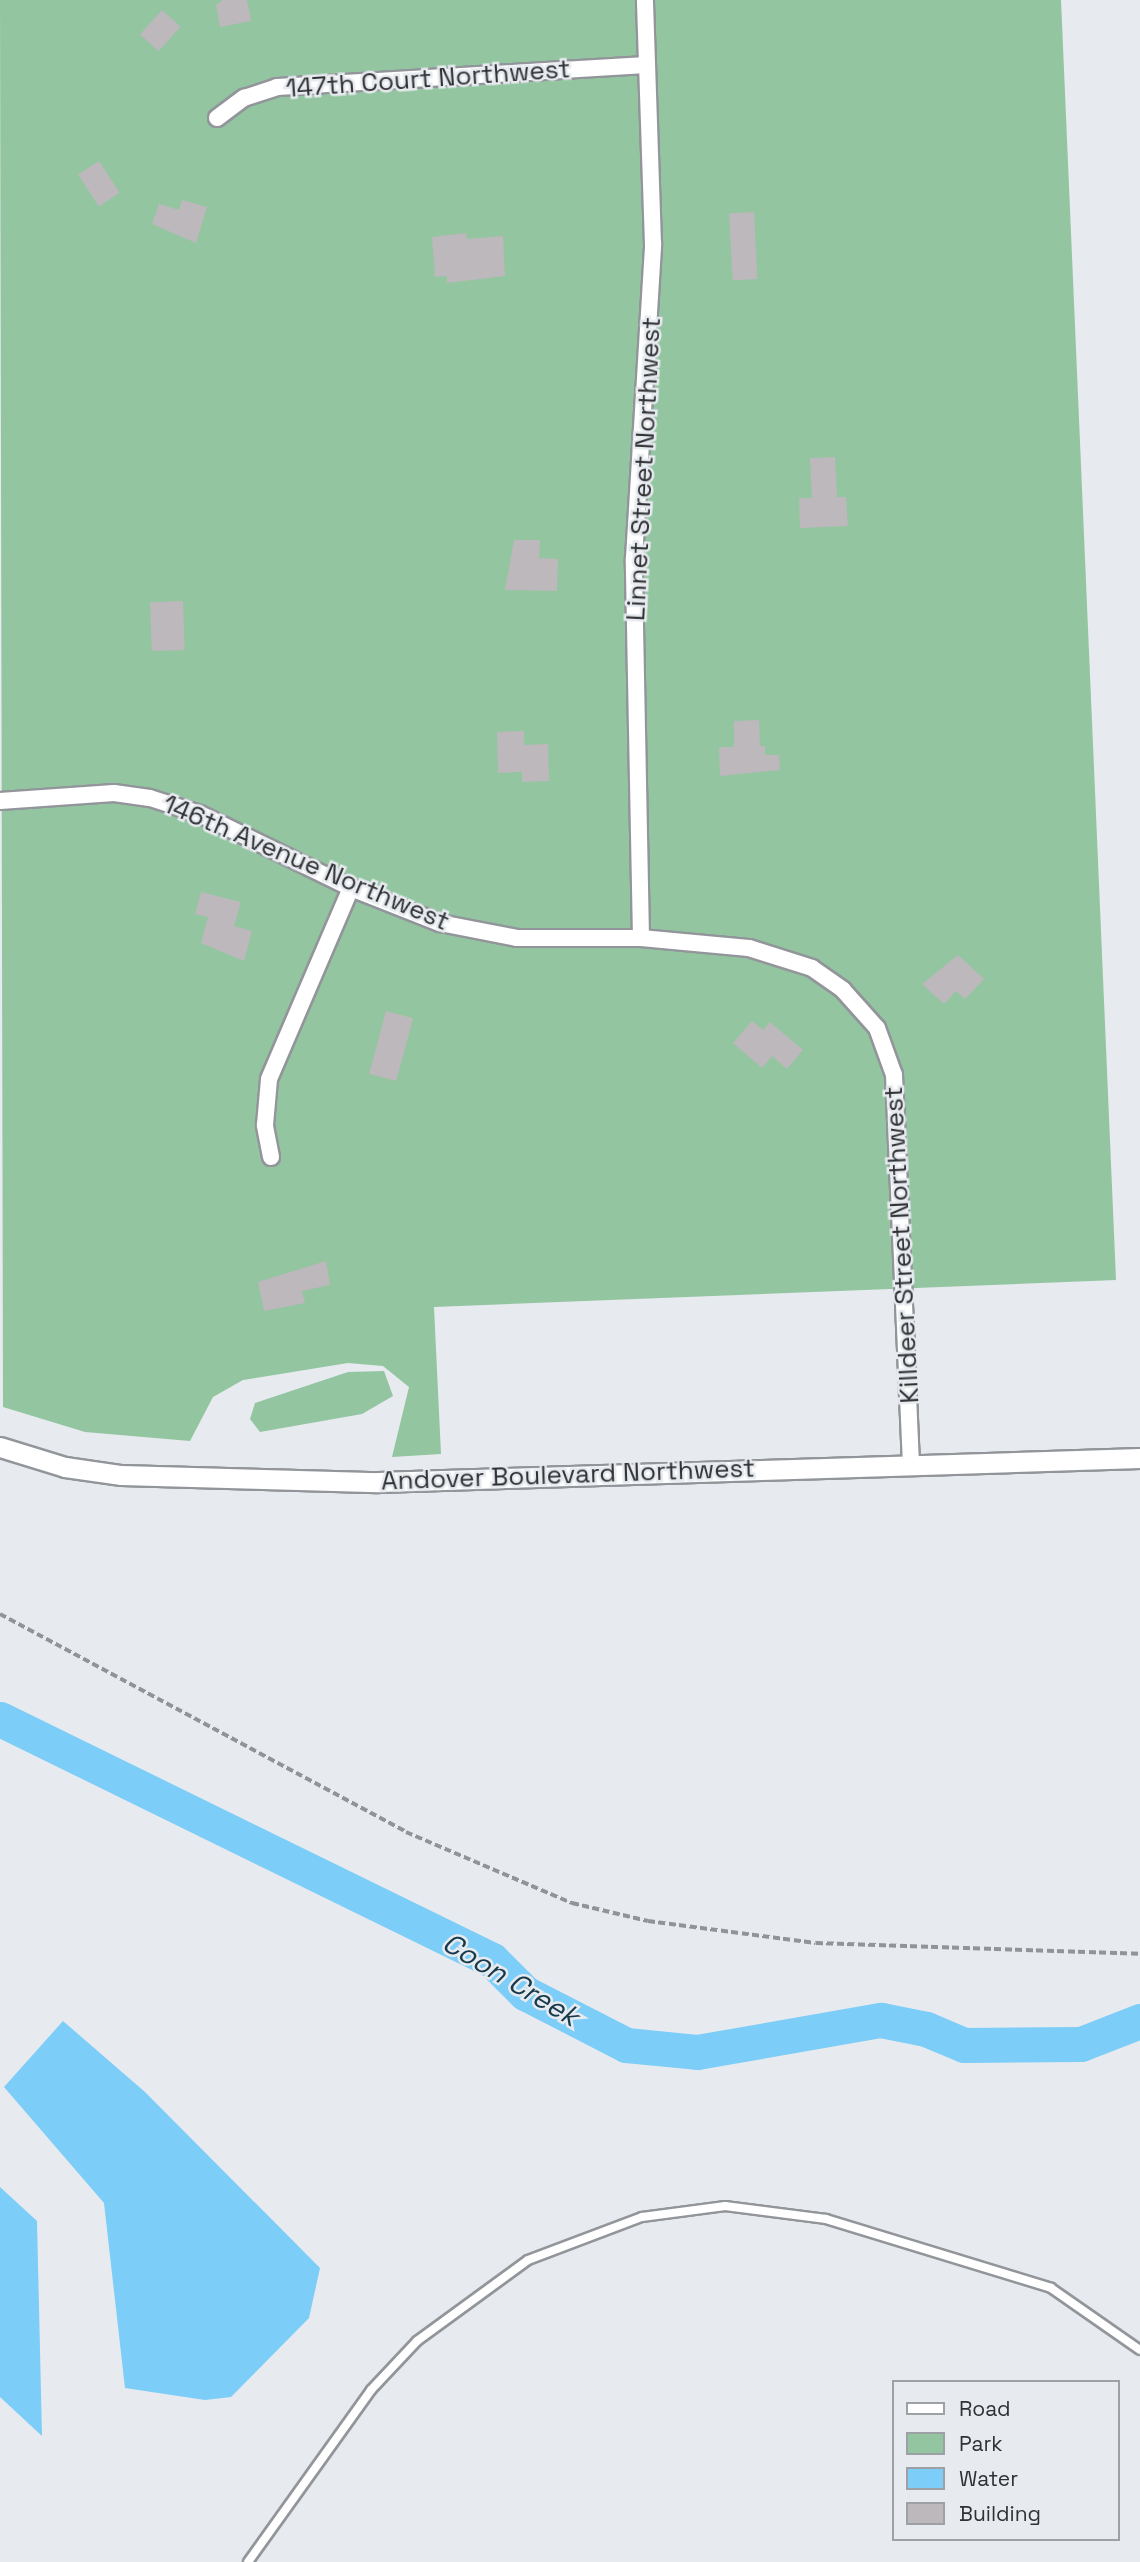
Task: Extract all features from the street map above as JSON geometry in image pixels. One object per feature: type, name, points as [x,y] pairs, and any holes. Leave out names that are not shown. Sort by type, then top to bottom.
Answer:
[{"type":"street","name":"Linnet Street Northwest","points":[[641,938],[634,558],[653,244],[645,0]]},
{"type":"street","name":"147th Court Northwest","points":[[217,118],[244,98],[277,87],[646,65]]},
{"type":"street","name":"146th Avenue Northwest","points":[[0,801],[114,793],[150,798],[200,814],[351,888],[471,931],[517,938],[641,938],[786,956],[843,990],[877,1028]]},
{"type":"street","points":[[271,1157],[265,1125],[269,1079],[351,888]]},
{"type":"street","name":"Killdeer Street Northwest","points":[[877,1028],[890,1057],[898,1107],[911,1465]]},
{"type":"street","name":"Andover Boulevard Northwest","points":[[0,1447],[65,1467],[121,1475],[378,1482],[1140,1458]]},
{"type":"lane","points":[[248,2562],[371,2390],[417,2341],[528,2260],[642,2217],[725,2206],[826,2220],[1051,2288],[1140,2350]]},
{"type":"path","points":[[0,1614],[406,1832],[572,1903],[648,1921],[816,1943],[1140,1954]]},
{"type":"green space","points":[[0,0],[1061,0],[1116,1280],[434,1307],[441,1454],[392,1457],[409,1387],[383,1366],[348,1363],[243,1380],[213,1397],[190,1441],[85,1432],[3,1407]]},
{"type":"green space","points":[[384,1371],[393,1396],[362,1414],[260,1432],[250,1419],[255,1403],[348,1372]]},
{"type":"water","points":[[63,2021],[145,2092],[320,2268],[309,2318],[231,2397],[205,2400],[125,2388],[104,2203],[4,2087]]},
{"type":"water","points":[[0,2187],[37,2221],[42,2436],[0,2397]]},
{"type":"building","points":[[223,0],[247,0],[251,21],[220,27],[216,5]]},
{"type":"building","points":[[162,10],[181,27],[158,51],[140,35]]},
{"type":"building","points":[[99,161],[120,193],[99,206],[78,175]]},
{"type":"building","points":[[182,200],[207,207],[196,243],[152,224],[159,204],[179,210]]},
{"type":"building","points":[[754,212],[758,279],[733,280],[729,213]]},
{"type":"building","points":[[466,233],[467,239],[503,236],[505,276],[447,283],[447,276],[435,277],[432,237]]},
{"type":"building","points":[[835,457],[837,497],[846,497],[848,526],[800,528],[799,498],[812,498],[810,458]]},
{"type":"building","points":[[514,540],[540,540],[539,558],[558,559],[557,591],[505,590]]},
{"type":"building","points":[[183,601],[185,650],[152,651],[150,602]]},
{"type":"building","points":[[759,720],[760,746],[765,746],[765,755],[779,755],[780,770],[720,776],[719,747],[734,747],[734,721]]},
{"type":"building","points":[[524,731],[524,745],[548,744],[549,781],[522,782],[522,772],[498,773],[497,732]]},
{"type":"building","points":[[201,892],[241,902],[234,926],[252,931],[244,961],[201,943],[208,917],[195,914]]},
{"type":"building","points":[[958,955],[984,979],[965,999],[956,991],[944,1004],[922,984]]},
{"type":"building","points":[[386,1011],[413,1018],[396,1081],[369,1074]]},
{"type":"building","points":[[752,1021],[763,1030],[770,1022],[803,1050],[787,1069],[772,1056],[762,1068],[733,1043]]},
{"type":"building","points":[[326,1261],[330,1285],[302,1291],[305,1303],[264,1311],[258,1282]]},
{"type":"waterway","name":"Coon Creek","points":[[0,1719],[492,1960],[525,1993],[626,2045],[697,2052],[881,2020],[926,2029],[964,2045],[1081,2044],[1140,2021]]}]
